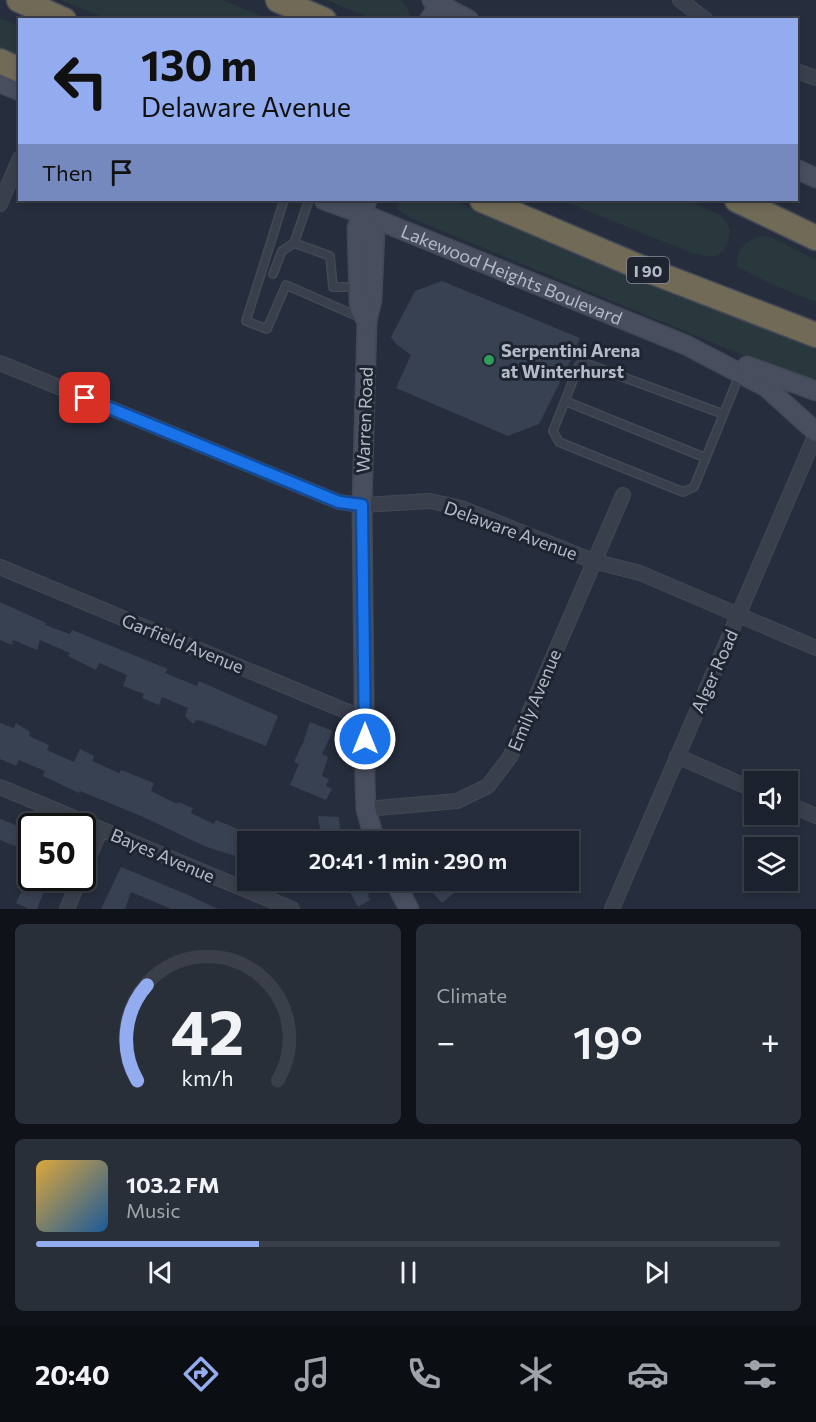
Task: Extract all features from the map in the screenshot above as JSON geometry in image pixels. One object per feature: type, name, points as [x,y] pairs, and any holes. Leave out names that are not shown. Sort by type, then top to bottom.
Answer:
[{"type":"highway","points":[[19,0],[60,18]]},
{"type":"highway","points":[[278,0],[319,18]]},
{"type":"highway","points":[[0,61],[18,69]]},
{"type":"highway","name":"I 90","points":[[484,201],[637,266],[816,335]]},
{"type":"highway","points":[[739,201],[816,238]]},
{"type":"main road","points":[[430,18],[441,1],[466,18]]},
{"type":"main road","points":[[0,83],[18,90]]},
{"type":"main road","points":[[798,170],[816,178]]},
{"type":"main road","name":"Lakewood Heights Boulevard","points":[[330,201],[365,207],[686,345],[766,387],[816,433]]},
{"type":"main road","name":"Warren Road","points":[[365,207],[357,228],[360,310],[367,321]]},
{"type":"main road","name":"Warren Road","points":[[365,207],[375,230],[372,300],[367,321],[362,505],[366,809],[372,831]]},
{"type":"main road","points":[[686,345],[816,391]]},
{"type":"main road","points":[[400,891],[409,909]]},
{"type":"street","points":[[680,0],[703,18]]},
{"type":"street","points":[[798,72],[816,78]]},
{"type":"street","points":[[0,204],[18,163]]},
{"type":"street","name":"Delaware Avenue","points":[[0,363],[339,502],[362,505],[430,501],[461,508],[593,561],[640,573],[816,648]]},
{"type":"street","name":"Alger Road","points":[[612,909],[816,433]]},
{"type":"street","name":"Emily Avenue","points":[[366,809],[457,801],[488,786],[510,757],[623,495]]},
{"type":"street","name":"Garfield Avenue","points":[[0,567],[365,719]]},
{"type":"street","points":[[677,756],[744,785]]},
{"type":"street","name":"Bayes Avenue","points":[[0,787],[292,909]]},
{"type":"street","points":[[798,808],[816,816]]},
{"type":"street","points":[[96,841],[101,829]]},
{"type":"street","points":[[67,909],[75,891]]},
{"type":"lane","points":[[284,201],[246,321],[267,329],[286,285],[367,321]]},
{"type":"lane","points":[[273,274],[282,251],[294,243],[309,201]]},
{"type":"lane","points":[[294,243],[330,256],[333,286],[359,287]]},
{"type":"lane","points":[[723,414],[585,363],[579,364],[554,431],[559,442],[683,492],[694,487],[740,373]]},
{"type":"lane","points":[[565,401],[706,458]]},
{"type":"shaded area","points":[[60,0],[223,0],[267,18],[105,18]]},
{"type":"shaded area","points":[[326,0],[400,0],[410,14],[408,18],[370,18]]},
{"type":"shaded area","points":[[0,18],[18,26],[18,64],[0,55]]},
{"type":"shaded area","points":[[398,201],[454,201],[816,345],[816,379],[809,380],[728,349],[411,218],[397,209]]},
{"type":"shaded area","points":[[562,201],[689,201],[720,215],[730,230],[723,252],[712,257],[692,253]]},
{"type":"shaded area","points":[[762,236],[773,238],[816,260],[816,302],[773,285],[738,267],[738,255],[743,246]]},
{"type":"building","name":"Serpentini Arena at Winterhurst","points":[[442,281],[580,338],[539,424],[508,436],[396,388],[411,355],[396,344],[391,337],[415,291]]},
{"type":"building","points":[[0,602],[46,623],[45,625],[70,634],[72,630],[168,669],[165,673],[197,686],[199,681],[278,716],[266,746],[202,721],[196,720],[193,724],[185,716],[188,708],[162,697],[159,705],[142,698],[144,694],[123,686],[127,675],[99,663],[96,670],[68,656],[70,653],[40,640],[37,650],[13,640],[12,645],[0,640]]},
{"type":"building","points":[[310,722],[333,731],[322,754],[328,757],[322,776],[329,779],[326,786],[332,789],[326,800],[290,785],[299,764],[294,762]]},
{"type":"building","points":[[0,723],[14,728],[16,723],[30,732],[29,736],[49,745],[47,750],[74,762],[80,749],[94,756],[92,761],[119,773],[121,770],[154,783],[151,791],[177,804],[178,802],[193,808],[191,813],[214,824],[216,820],[243,831],[237,831],[237,856],[204,846],[141,816],[80,791],[79,793],[43,776],[45,771],[19,760],[16,766],[0,759]]},
{"type":"building","points":[[318,816],[339,817],[340,831],[320,831]]},
{"type":"building","points":[[0,819],[18,826],[18,847],[0,840]]},
{"type":"building","points":[[121,867],[218,909],[171,909],[131,892],[125,909],[101,909]]},
{"type":"building","points":[[22,891],[44,891],[37,909],[29,909],[16,903]]},
{"type":"building","points":[[349,891],[367,891],[370,900],[358,907]]},
{"type":"building","points":[[432,891],[456,891],[442,903]]},
{"type":"place","name":"Serpentini Arena at Winterhurst","points":[[489,360]]},
{"type":"route","points":[[85,398],[339,502],[362,505],[365,739]]}]
